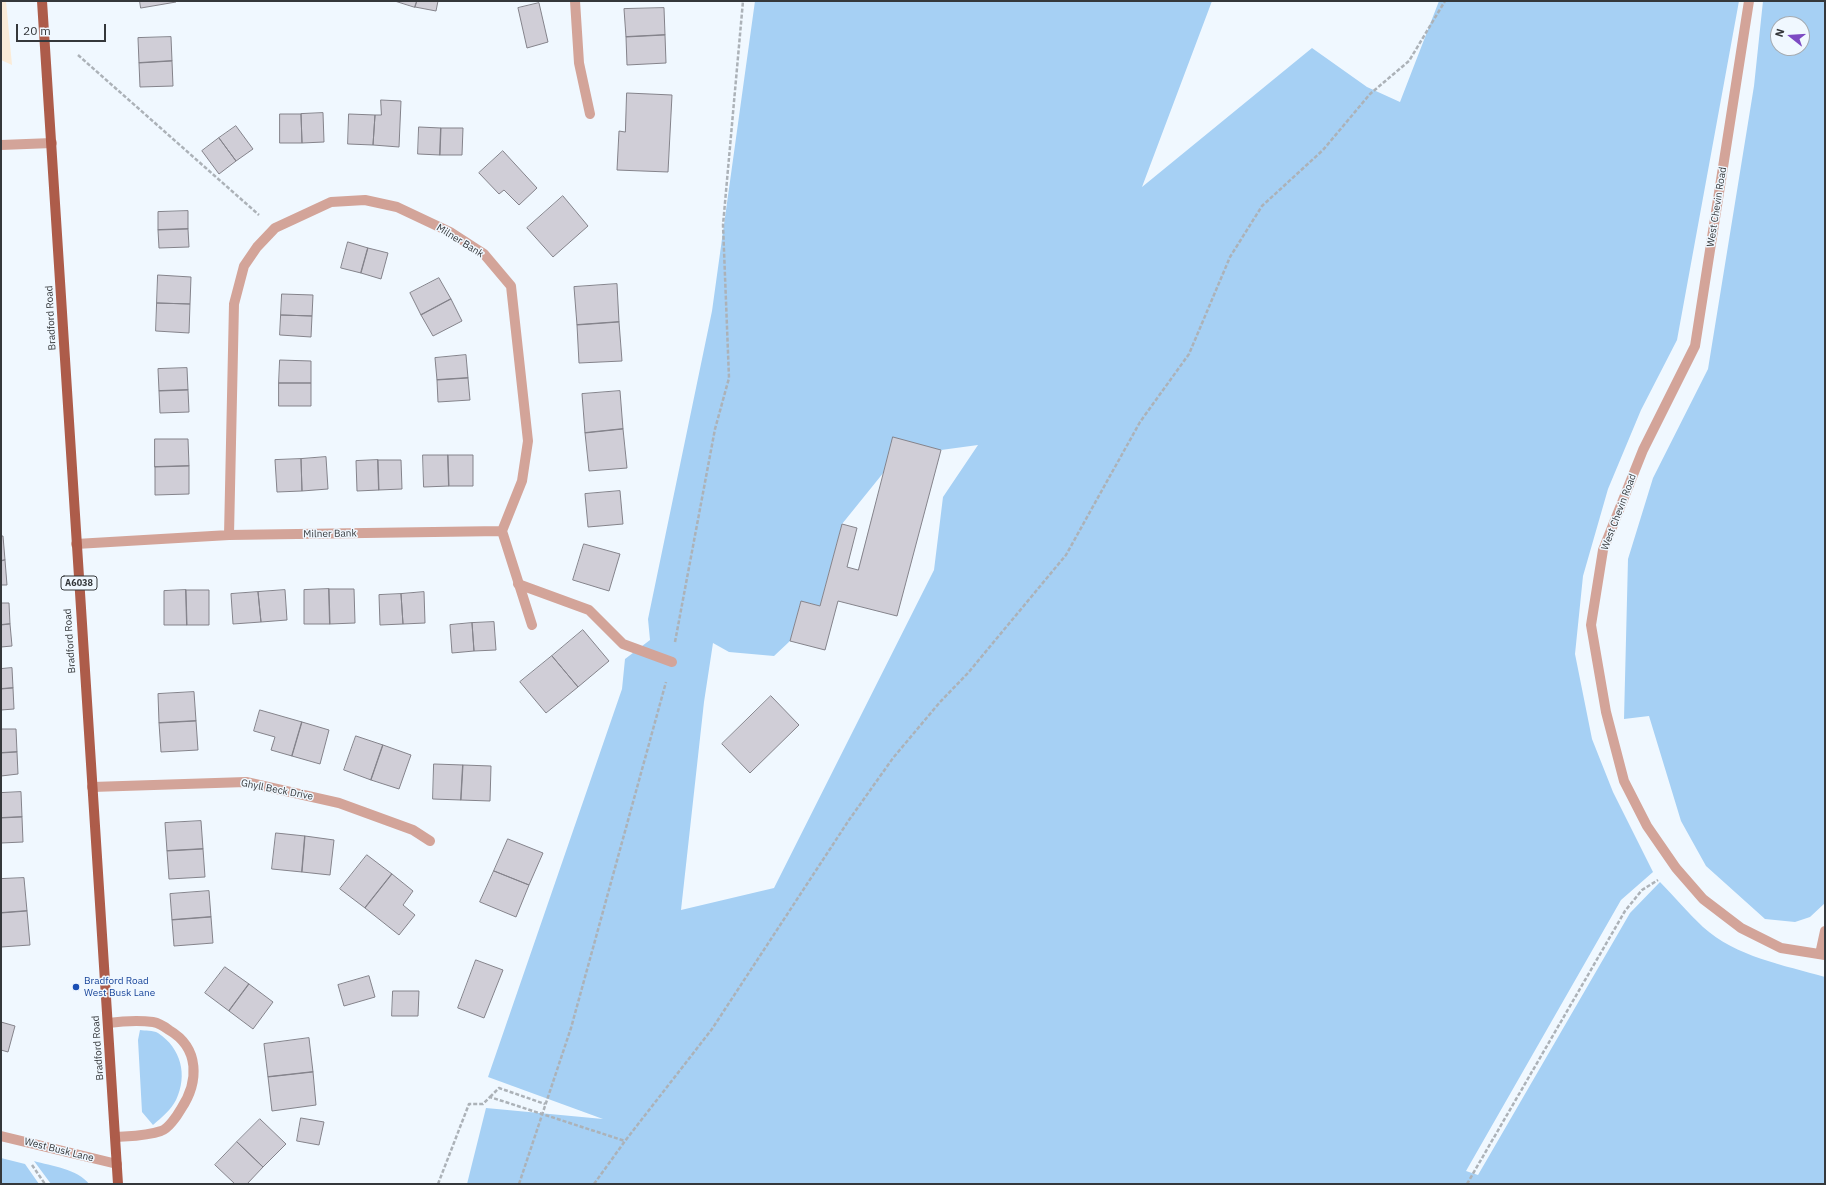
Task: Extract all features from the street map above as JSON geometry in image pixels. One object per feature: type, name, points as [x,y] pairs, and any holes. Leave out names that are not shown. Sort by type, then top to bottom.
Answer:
[{"type":"main road","name":"Bradford Road","points":[[42,1],[118,1184]]},
{"type":"street","points":[[575,1],[579,63],[590,114]]},
{"type":"street","name":"West Chevin Road","points":[[1749,1],[1695,346],[1643,450],[1603,550],[1591,625],[1606,712],[1624,781],[1647,826],[1676,868],[1703,899],[1741,928],[1781,948],[1823,955]]},
{"type":"street","points":[[1,145],[52,143]]},
{"type":"street","name":"Milner Bank","points":[[76,544],[229,535],[502,531],[522,481],[528,441],[511,286],[484,254],[450,232],[397,207],[366,200],[330,202],[274,228],[257,247],[244,266],[234,304],[229,535]]},
{"type":"street","points":[[502,531],[532,625]]},
{"type":"street","points":[[518,584],[589,610],[623,644],[672,662]]},
{"type":"street","name":"Ghyll Beck Drive","points":[[92,787],[246,782],[339,803],[413,830],[430,841]]},
{"type":"street","points":[[1823,955],[1825,931]]},
{"type":"street","points":[[108,1022],[155,1022],[179,1036],[190,1051],[195,1074],[188,1099],[178,1115],[162,1131],[134,1136],[116,1137]]},
{"type":"street","name":"West Busk Lane","points":[[1,1136],[117,1164]]},
{"type":"path","points":[[519,1184],[571,1028],[672,662],[676,632],[715,429],[729,378],[723,226],[743,1]]},
{"type":"path","points":[[594,1184],[625,1141],[712,1029],[849,820],[893,758],[940,702],[968,673],[1066,555],[1140,422],[1189,354],[1230,257],[1262,206],[1323,150],[1370,94],[1409,61],[1445,1]]},
{"type":"path","points":[[78,55],[274,228]]},
{"type":"path","points":[[1468,1184],[1624,911],[1642,890],[1676,868]]},
{"type":"path","points":[[438,1184],[469,1104],[483,1104],[499,1088],[545,1104]]},
{"type":"path","points":[[490,1097],[625,1141]]},
{"type":"shaded area","points":[[1,1],[6,1],[12,65],[1,60]]},
{"type":"shaded area","points":[[755,1],[1212,1],[1142,187],[1312,48],[1367,87],[1400,102],[1439,1],[1739,1],[1677,340],[1641,410],[1608,489],[1583,576],[1575,654],[1592,739],[1613,792],[1653,872],[1621,900],[1466,1171],[1478,1175],[1630,913],[1660,882],[1703,927],[1730,946],[1761,959],[1825,977],[1825,1184],[467,1184],[486,1108],[603,1119],[488,1077],[622,689],[625,659],[650,640],[648,619],[712,311]],"holes":[[[893,438],[941,450],[978,445],[943,497],[934,570],[774,888],[681,910],[704,702],[713,643],[729,652],[774,656],[790,641],[801,601],[820,606],[842,524],[884,472]]]},
{"type":"shaded area","points":[[1763,1],[1825,1],[1825,903],[1810,917],[1795,922],[1765,919],[1706,866],[1681,821],[1649,716],[1624,719],[1628,559],[1653,478],[1708,369],[1754,86]]},
{"type":"shaded area","points":[[140,1030],[156,1032],[166,1039],[177,1054],[182,1072],[180,1091],[174,1104],[153,1125],[142,1112],[138,1040]]},
{"type":"shaded area","points":[[1,1158],[25,1164],[39,1184],[1,1184]]},
{"type":"shaded area","points":[[34,1161],[71,1171],[89,1184],[51,1184]]},
{"type":"building","points":[[140,1],[176,1],[176,2],[141,8]]},
{"type":"building","points":[[395,1],[417,1],[415,7]]},
{"type":"building","points":[[417,1],[438,1],[436,11],[415,7]]},
{"type":"building","points":[[539,3],[548,42],[527,48],[518,8]]},
{"type":"building","points":[[664,8],[665,35],[626,37],[624,9]]},
{"type":"building","points":[[665,35],[666,63],[627,65],[626,37]]},
{"type":"building","points":[[171,37],[172,61],[139,63],[138,38]]},
{"type":"building","points":[[172,61],[173,86],[140,87],[139,63]]},
{"type":"building","points":[[627,93],[672,95],[668,172],[617,170],[619,131],[625,132]]},
{"type":"building","points":[[381,100],[401,101],[399,147],[373,145],[375,115],[381,115]]},
{"type":"building","points":[[323,113],[324,142],[302,143],[301,114]]},
{"type":"building","points":[[280,114],[301,114],[302,143],[280,143]]},
{"type":"building","points":[[349,114],[375,115],[373,145],[348,144]]},
{"type":"building","points":[[236,126],[253,149],[236,161],[219,138]]},
{"type":"building","points":[[419,127],[441,128],[440,155],[418,154]]},
{"type":"building","points":[[441,128],[463,128],[462,155],[440,155]]},
{"type":"building","points":[[219,138],[236,161],[219,174],[202,151]]},
{"type":"building","points":[[503,151],[537,188],[519,205],[504,190],[499,194],[479,173]]},
{"type":"building","points":[[563,196],[588,226],[553,257],[527,228]]},
{"type":"building","points":[[188,211],[188,229],[158,230],[158,212]]},
{"type":"building","points":[[188,229],[189,247],[159,248],[158,230]]},
{"type":"building","points":[[348,242],[368,248],[361,273],[341,268]]},
{"type":"building","points":[[368,248],[388,253],[381,279],[361,273]]},
{"type":"building","points":[[158,275],[191,277],[190,304],[157,303]]},
{"type":"building","points":[[439,278],[451,299],[421,315],[410,293]]},
{"type":"building","points":[[617,284],[619,322],[577,325],[574,287]]},
{"type":"building","points":[[282,294],[313,295],[312,316],[281,315]]},
{"type":"building","points":[[451,299],[462,321],[433,336],[421,315]]},
{"type":"building","points":[[157,303],[190,304],[189,333],[156,331]]},
{"type":"building","points":[[281,315],[312,316],[311,337],[280,335]]},
{"type":"building","points":[[619,322],[622,361],[579,363],[577,325]]},
{"type":"building","points":[[466,355],[468,378],[437,380],[435,358]]},
{"type":"building","points":[[280,360],[311,361],[311,383],[279,383]]},
{"type":"building","points":[[187,368],[188,390],[159,391],[158,369]]},
{"type":"building","points":[[468,378],[470,400],[438,402],[437,380]]},
{"type":"building","points":[[279,383],[311,383],[311,406],[279,406]]},
{"type":"building","points":[[188,390],[189,412],[160,413],[159,391]]},
{"type":"building","points":[[620,391],[623,429],[585,433],[582,394]]},
{"type":"building","points":[[623,429],[627,468],[589,471],[585,433]]},
{"type":"building","points":[[893,437],[941,450],[897,616],[838,601],[825,650],[790,641],[801,601],[820,606],[842,524],[857,528],[847,567],[858,570]]},
{"type":"building","points":[[155,439],[188,439],[189,466],[155,467]]},
{"type":"building","points":[[423,455],[448,455],[449,486],[424,487]]},
{"type":"building","points":[[448,455],[473,455],[473,486],[449,486]]},
{"type":"building","points":[[326,457],[328,489],[302,491],[301,459]]},
{"type":"building","points":[[301,459],[302,491],[277,492],[275,460]]},
{"type":"building","points":[[378,460],[401,460],[402,489],[379,490]]},
{"type":"building","points":[[378,460],[379,490],[357,491],[356,461]]},
{"type":"building","points":[[189,466],[189,494],[155,495],[155,467]]},
{"type":"building","points":[[620,491],[623,524],[588,527],[585,494]]},
{"type":"building","points":[[1,536],[3,536],[5,560],[1,561]]},
{"type":"building","points":[[584,544],[620,554],[609,591],[573,580]]},
{"type":"building","points":[[5,560],[7,585],[1,585],[1,561]]},
{"type":"building","points":[[329,589],[354,589],[355,623],[330,624]]},
{"type":"building","points":[[329,589],[330,624],[304,624],[304,590]]},
{"type":"building","points":[[186,590],[209,590],[209,625],[187,625]]},
{"type":"building","points":[[186,590],[187,625],[164,625],[164,591]]},
{"type":"building","points":[[285,590],[287,620],[261,622],[258,592]]},
{"type":"building","points":[[258,592],[261,622],[233,624],[231,594]]},
{"type":"building","points":[[424,592],[425,623],[403,624],[401,594]]},
{"type":"building","points":[[401,594],[403,624],[380,625],[379,595]]},
{"type":"building","points":[[1,603],[9,603],[10,624],[1,625]]},
{"type":"building","points":[[494,622],[496,650],[474,651],[472,623]]},
{"type":"building","points":[[472,623],[474,651],[452,653],[450,625]]},
{"type":"building","points":[[10,624],[12,646],[1,647],[1,625]]},
{"type":"building","points":[[583,630],[609,661],[578,687],[552,656]]},
{"type":"building","points":[[552,656],[578,687],[546,713],[520,682]]},
{"type":"building","points":[[12,668],[13,688],[1,689],[1,669]]},
{"type":"building","points":[[13,688],[14,709],[1,710],[1,689]]},
{"type":"building","points":[[194,692],[196,721],[159,723],[158,694]]},
{"type":"building","points":[[771,696],[799,725],[750,773],[722,744]]},
{"type":"building","points":[[260,710],[302,722],[292,756],[271,750],[275,737],[254,731]]},
{"type":"building","points":[[196,721],[198,750],[161,752],[159,723]]},
{"type":"building","points":[[302,722],[329,730],[320,764],[292,756]]},
{"type":"building","points":[[1,729],[16,729],[17,752],[1,753]]},
{"type":"building","points":[[356,736],[383,745],[371,780],[344,770]]},
{"type":"building","points":[[383,745],[411,755],[399,789],[371,780]]},
{"type":"building","points":[[17,752],[18,774],[1,776],[1,753]]},
{"type":"building","points":[[434,764],[463,765],[461,800],[433,799]]},
{"type":"building","points":[[463,765],[491,766],[490,801],[461,800]]},
{"type":"building","points":[[21,792],[22,817],[1,818],[1,793]]},
{"type":"building","points":[[22,817],[23,842],[1,843],[1,818]]},
{"type":"building","points":[[201,821],[203,849],[167,851],[165,823]]},
{"type":"building","points":[[276,833],[305,836],[302,872],[272,869]]},
{"type":"building","points":[[305,836],[334,840],[330,875],[302,872]]},
{"type":"building","points":[[508,839],[543,853],[529,885],[494,871]]},
{"type":"building","points":[[203,849],[205,877],[169,879],[167,851]]},
{"type":"building","points":[[367,855],[392,874],[365,908],[340,889]]},
{"type":"building","points":[[494,871],[529,885],[516,917],[480,902]]},
{"type":"building","points":[[392,874],[413,891],[403,905],[415,915],[399,935],[365,908]]},
{"type":"building","points":[[24,878],[27,911],[1,913],[1,879]]},
{"type":"building","points":[[209,891],[211,917],[172,920],[170,894]]},
{"type":"building","points":[[27,911],[30,945],[1,947],[1,913]]},
{"type":"building","points":[[211,917],[213,943],[174,946],[172,920]]},
{"type":"building","points":[[476,960],[503,970],[484,1018],[458,1008]]},
{"type":"building","points":[[225,967],[249,984],[229,1011],[205,993]]},
{"type":"building","points":[[369,976],[375,997],[344,1006],[338,985]]},
{"type":"building","points":[[249,984],[273,1002],[253,1029],[229,1011]]},
{"type":"building","points":[[393,991],[419,991],[418,1016],[392,1016]]},
{"type":"building","points":[[1,1022],[15,1026],[8,1052],[1,1050]]},
{"type":"building","points":[[309,1038],[313,1072],[268,1077],[264,1044]]},
{"type":"building","points":[[313,1072],[316,1105],[272,1111],[268,1077]]},
{"type":"building","points":[[301,1118],[324,1122],[319,1145],[297,1141]]},
{"type":"building","points":[[260,1119],[286,1144],[263,1167],[237,1142]]},
{"type":"building","points":[[237,1142],[263,1167],[247,1184],[235,1184],[215,1165]]},
{"type":"place","name":"Bradford Road West Busk Lane","points":[[76,987]]}]
